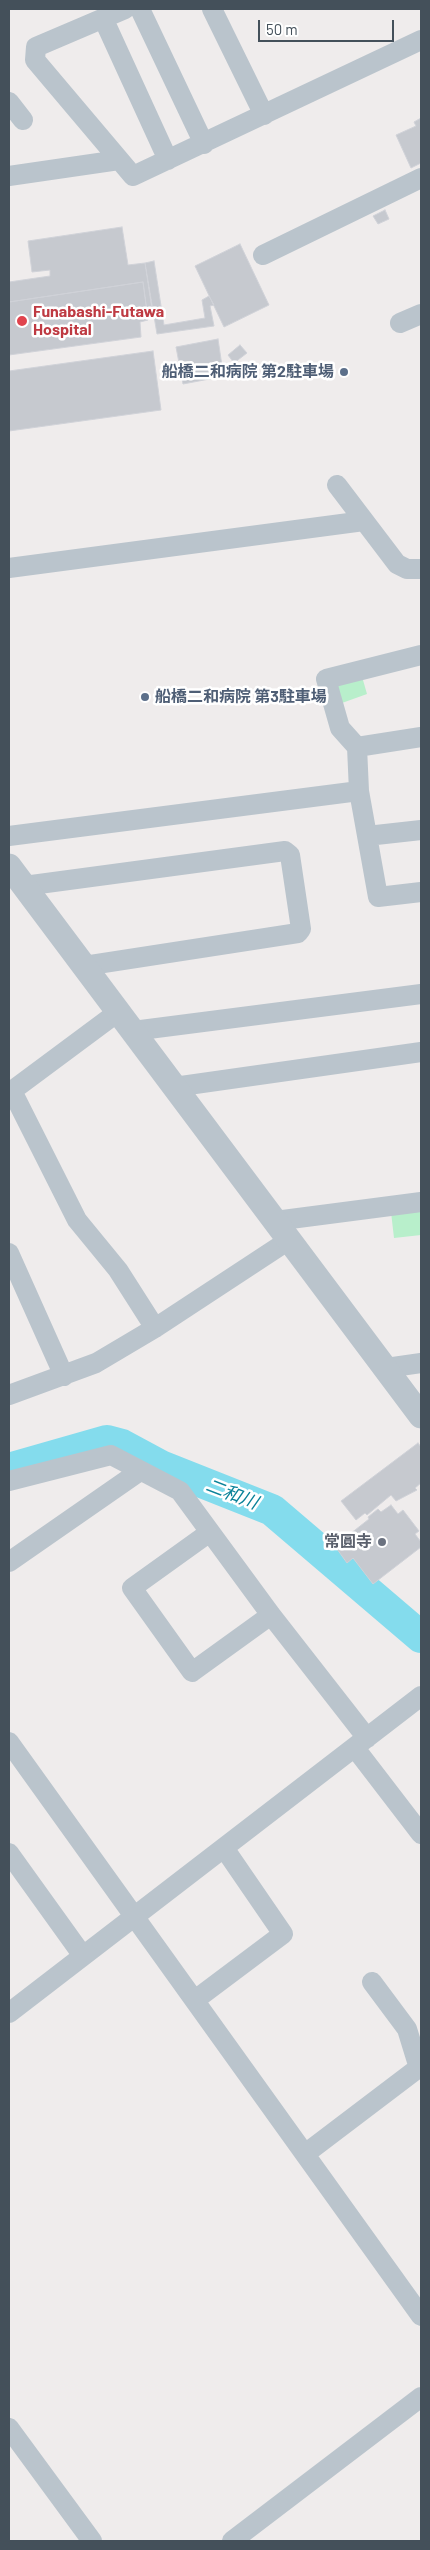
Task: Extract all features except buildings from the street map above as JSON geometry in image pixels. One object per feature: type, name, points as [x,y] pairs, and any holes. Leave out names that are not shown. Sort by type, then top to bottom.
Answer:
[{"type":"street","points":[[140,9],[204,144]]},
{"type":"street","points":[[212,9],[264,115]]},
{"type":"street","points":[[168,160],[112,13],[36,47],[35,60],[133,176],[204,144],[421,40]]},
{"type":"street","points":[[9,102],[23,120]]},
{"type":"street","points":[[9,176],[119,160]]},
{"type":"street","points":[[263,255],[421,178]]},
{"type":"street","points":[[400,323],[421,314]]},
{"type":"street","points":[[338,485],[397,564],[407,569],[421,569]]},
{"type":"street","points":[[9,568],[364,521]]},
{"type":"street","points":[[421,655],[326,679],[340,728],[357,747],[359,791],[378,897],[421,892]]},
{"type":"street","points":[[357,747],[421,737]]},
{"type":"street","points":[[9,836],[359,791]]},
{"type":"street","points":[[367,836],[421,830]]},
{"type":"street","points":[[24,886],[285,851],[290,855],[301,929],[298,934],[84,966]]},
{"type":"street","points":[[9,866],[421,1416]]},
{"type":"street","points":[[133,1031],[421,994]]},
{"type":"street","points":[[118,1012],[10,1092],[77,1220],[118,1270],[155,1328]]},
{"type":"street","points":[[174,1087],[421,1052]]},
{"type":"street","points":[[9,1395],[96,1363],[155,1328],[282,1230],[421,1202]]},
{"type":"street","points":[[9,1253],[64,1376]]},
{"type":"street","points":[[386,1368],[421,1363]]},
{"type":"street","points":[[9,1482],[111,1456],[180,1491],[271,1615],[361,1743],[421,1834]]},
{"type":"street","points":[[9,1562],[140,1471]]},
{"type":"street","points":[[210,1532],[132,1588],[192,1672],[271,1615]]},
{"type":"street","points":[[9,2013],[421,1696]]},
{"type":"street","points":[[9,1742],[421,2316]]},
{"type":"street","points":[[195,2000],[283,1934],[224,1848]]},
{"type":"street","points":[[9,1854],[84,1956]]},
{"type":"street","points":[[305,2154],[420,2067],[407,2029],[372,1982]]},
{"type":"street","points":[[232,2541],[421,2397]]},
{"type":"street","points":[[9,2428],[92,2541]]},
{"type":"green space","points":[[361,673],[367,694],[342,703],[335,687]]},
{"type":"green space","points":[[421,1209],[421,1235],[394,1238],[391,1212]]},
{"type":"waterway","name":"二和川","points":[[9,1469],[107,1441],[122,1445],[161,1466],[272,1510],[421,1637]]},
{"type":"place","name":"Funabashi-Futawa Hospital","points":[[22,321]]},
{"type":"place","name":"船橋二和病院 第2駐車場","points":[[344,372]]},
{"type":"place","name":"船橋二和病院 第3駐車場","points":[[145,697]]},
{"type":"place","name":"常圓寺","points":[[382,1542]]}]
